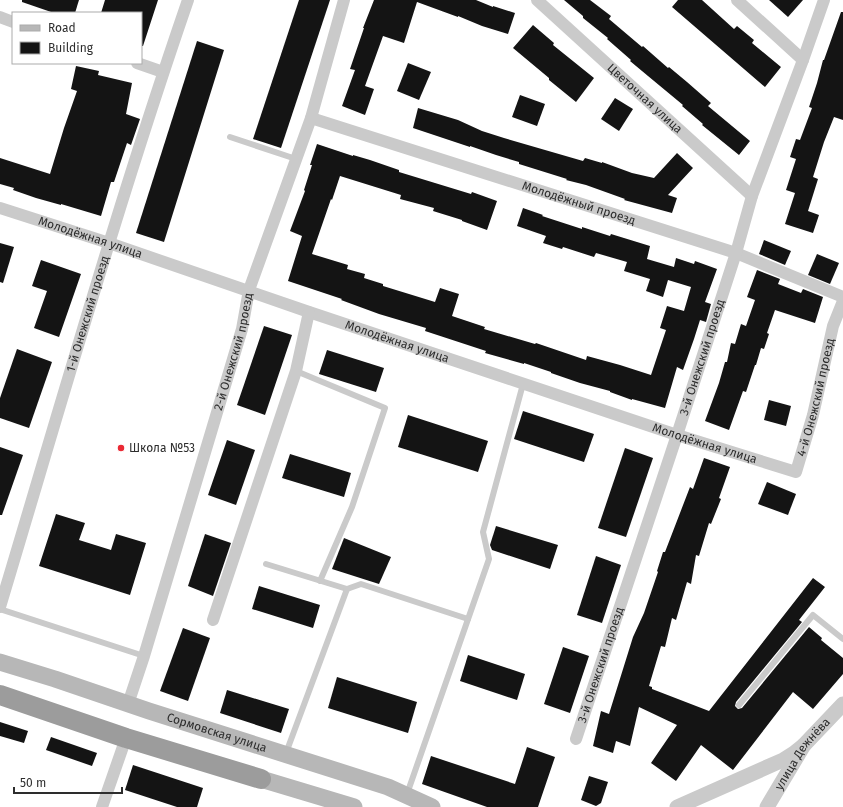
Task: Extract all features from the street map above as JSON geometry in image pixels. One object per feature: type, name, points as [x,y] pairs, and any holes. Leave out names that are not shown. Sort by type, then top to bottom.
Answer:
[{"type":"highway","points":[[0,695],[126,738],[261,779]]},
{"type":"main road","name":"Сормовская улица","points":[[0,662],[388,787],[405,801],[432,807]]},
{"type":"main road","points":[[261,779],[354,807]]},
{"type":"street","name":"1-й Онежский проезд","points":[[0,608],[109,243],[188,0]]},
{"type":"street","name":"2-й Онежский проезд","points":[[128,704],[144,656],[242,330],[249,290],[311,118],[344,0]]},
{"type":"street","name":"Цветочная улица","points":[[537,0],[752,196]]},
{"type":"street","points":[[737,0],[803,60]]},
{"type":"street","name":"3-й Онежский проезд","points":[[576,739],[736,253],[752,196],[824,0]]},
{"type":"street","points":[[0,17],[12,22]]},
{"type":"street","points":[[139,64],[164,72]]},
{"type":"street","name":"Молодёжный проезд","points":[[311,118],[736,253],[843,297]]},
{"type":"street","name":"Молодёжная улица","points":[[0,208],[249,290],[309,312],[523,384],[677,435],[796,472]]},
{"type":"street","name":"4-й Онежский проезд","points":[[796,472],[814,415],[833,326],[843,301]]},
{"type":"street","points":[[213,620],[296,371],[309,312]]},
{"type":"street","name":"улица Дежнёва","points":[[767,807],[804,745],[843,704]]},
{"type":"street","points":[[102,807],[126,738]]},
{"type":"street","points":[[677,807],[783,760],[804,745]]},
{"type":"lane","points":[[230,137],[296,159]]},
{"type":"lane","points":[[296,371],[385,408],[352,507],[320,581]]},
{"type":"lane","points":[[405,801],[489,559],[483,532],[523,384]]},
{"type":"lane","points":[[266,564],[348,589],[361,584],[468,619]]},
{"type":"lane","points":[[285,755],[348,589]]},
{"type":"lane","points":[[0,608],[144,656]]},
{"type":"lane","points":[[739,704],[813,615],[842,637]]},
{"type":"building","points":[[22,0],[79,0],[75,12],[51,12],[22,2]]},
{"type":"building","points":[[105,0],[158,0],[143,46],[142,12],[101,12]]},
{"type":"building","points":[[299,0],[330,0],[281,148],[253,139]]},
{"type":"building","points":[[374,0],[476,0],[493,7],[515,13],[508,34],[417,2],[404,43],[383,36],[365,86],[374,89],[365,115],[342,106],[355,70],[350,69]]},
{"type":"building","points":[[564,0],[590,0],[611,16],[609,19],[711,103],[708,106],[750,141],[739,155],[702,125],[703,124],[682,106],[683,105],[630,61],[631,60],[607,39],[608,38],[583,18],[583,16]]},
{"type":"building","points":[[678,0],[702,0],[734,29],[737,26],[754,40],[752,43],[781,67],[765,87],[672,7]]},
{"type":"building","points":[[769,0],[803,0],[788,17]]},
{"type":"building","points":[[841,12],[843,12],[843,120],[834,117],[813,177],[818,179],[808,211],[819,215],[813,233],[785,224],[795,193],[786,190],[796,159],[790,157],[796,139],[800,140],[812,108],[809,107],[823,60]]},
{"type":"building","points":[[533,25],[554,43],[553,45],[594,78],[576,102],[513,48]]},
{"type":"building","points":[[197,41],[224,50],[164,242],[136,233]]},
{"type":"building","points":[[408,63],[431,72],[419,100],[397,91]]},
{"type":"building","points":[[76,66],[99,71],[98,75],[132,83],[126,114],[140,119],[131,145],[127,143],[114,182],[111,182],[101,216],[36,198],[13,190],[14,188],[0,184],[0,158],[50,174],[77,91],[71,89]]},
{"type":"building","points":[[520,95],[545,104],[537,126],[512,117]]},
{"type":"building","points":[[615,98],[633,109],[619,131],[601,119]]},
{"type":"building","points":[[418,108],[458,120],[482,131],[504,138],[583,161],[585,158],[602,162],[632,173],[654,178],[677,153],[693,168],[668,195],[677,198],[672,213],[624,200],[625,199],[586,185],[566,180],[567,179],[519,164],[519,162],[413,128]]},
{"type":"building","points":[[317,144],[370,160],[399,170],[399,172],[471,194],[472,192],[497,201],[487,230],[433,211],[434,208],[400,199],[401,195],[340,176],[312,254],[348,265],[347,269],[365,274],[364,278],[383,284],[383,286],[435,302],[440,288],[459,294],[452,316],[485,327],[484,329],[535,344],[536,343],[586,360],[587,356],[651,375],[666,330],[660,328],[667,306],[684,311],[691,287],[668,280],[663,297],[646,291],[650,279],[624,271],[627,262],[596,253],[594,257],[563,247],[562,249],[543,243],[546,236],[517,226],[523,208],[582,229],[582,227],[610,236],[611,234],[650,246],[647,259],[674,267],[676,258],[694,264],[695,261],[717,269],[705,302],[711,304],[706,322],[700,320],[683,370],[677,367],[665,408],[632,400],[610,391],[580,383],[524,363],[485,353],[486,351],[425,331],[426,328],[379,314],[341,300],[342,299],[288,281],[302,236],[290,231],[305,191],[304,190],[312,165],[310,165]]},
{"type":"building","points":[[764,240],[791,251],[785,265],[759,254]]},
{"type":"building","points":[[0,243],[14,247],[3,283],[0,282]]},
{"type":"building","points":[[817,254],[839,263],[830,284],[808,275]]},
{"type":"building","points":[[41,260],[81,274],[59,337],[34,328],[47,291],[32,286]]},
{"type":"building","points":[[757,270],[780,279],[778,284],[801,293],[803,289],[823,297],[815,323],[775,310],[767,333],[769,334],[764,349],[761,348],[746,392],[743,391],[729,430],[705,421],[725,362],[727,362],[731,343],[735,344],[741,324],[746,326],[755,300],[747,297]]},
{"type":"building","points":[[264,326],[292,335],[265,415],[237,405]]},
{"type":"building","points":[[17,349],[52,362],[29,428],[0,418],[0,398]]},
{"type":"building","points":[[327,350],[384,368],[376,392],[319,374]]},
{"type":"building","points":[[769,400],[791,406],[786,426],[764,420]]},
{"type":"building","points":[[523,411],[594,434],[584,462],[514,439]]},
{"type":"building","points":[[408,415],[488,441],[478,472],[398,447]]},
{"type":"building","points":[[227,440],[255,450],[236,505],[208,495]]},
{"type":"building","points":[[0,447],[23,455],[2,515],[0,515]]},
{"type":"building","points":[[625,448],[653,458],[626,537],[598,528]]},
{"type":"building","points":[[290,454],[351,473],[344,497],[282,478]]},
{"type":"building","points":[[704,458],[730,467],[719,498],[721,499],[711,524],[709,523],[699,556],[696,555],[691,584],[687,582],[676,620],[672,618],[665,647],[661,646],[649,686],[652,687],[652,689],[709,711],[813,578],[825,587],[799,620],[802,622],[736,702],[735,706],[738,709],[742,708],[809,627],[822,638],[821,640],[843,658],[843,674],[813,709],[793,692],[733,770],[701,745],[676,781],[651,763],[677,725],[639,707],[630,746],[616,741],[613,753],[593,746],[601,711],[609,714],[633,637],[644,613],[658,572],[657,571],[663,552],[665,552],[690,487],[693,489]]},
{"type":"building","points":[[767,482],[796,494],[788,515],[758,504]]},
{"type":"building","points":[[56,514],[85,523],[79,540],[111,550],[116,534],[146,543],[130,595],[39,566]]},
{"type":"building","points":[[496,526],[558,545],[550,569],[492,550],[490,545]]},
{"type":"building","points":[[205,534],[231,543],[213,596],[188,586]]},
{"type":"building","points":[[344,538],[391,557],[379,584],[332,569]]},
{"type":"building","points":[[596,556],[621,565],[602,623],[577,615]]},
{"type":"building","points":[[259,586],[320,605],[313,628],[252,609]]},
{"type":"building","points":[[183,628],[210,638],[188,701],[160,691]]},
{"type":"building","points":[[563,647],[589,656],[570,713],[544,704]]},
{"type":"building","points":[[468,655],[525,674],[517,700],[460,681]]},
{"type":"building","points":[[337,677],[417,702],[408,733],[328,708]]},
{"type":"building","points":[[227,690],[289,709],[281,733],[220,713]]},
{"type":"building","points":[[0,722],[28,731],[24,743],[0,736]]},
{"type":"building","points":[[51,737],[97,753],[92,766],[46,750]]},
{"type":"building","points":[[527,747],[555,757],[538,807],[487,807],[422,784],[431,756],[515,784]]},
{"type":"building","points":[[133,765],[203,788],[197,807],[177,807],[125,790]]},
{"type":"building","points":[[589,776],[608,782],[601,803],[596,806],[581,800]]},
{"type":"place","name":"Школа №53","points":[[121,448]]}]
